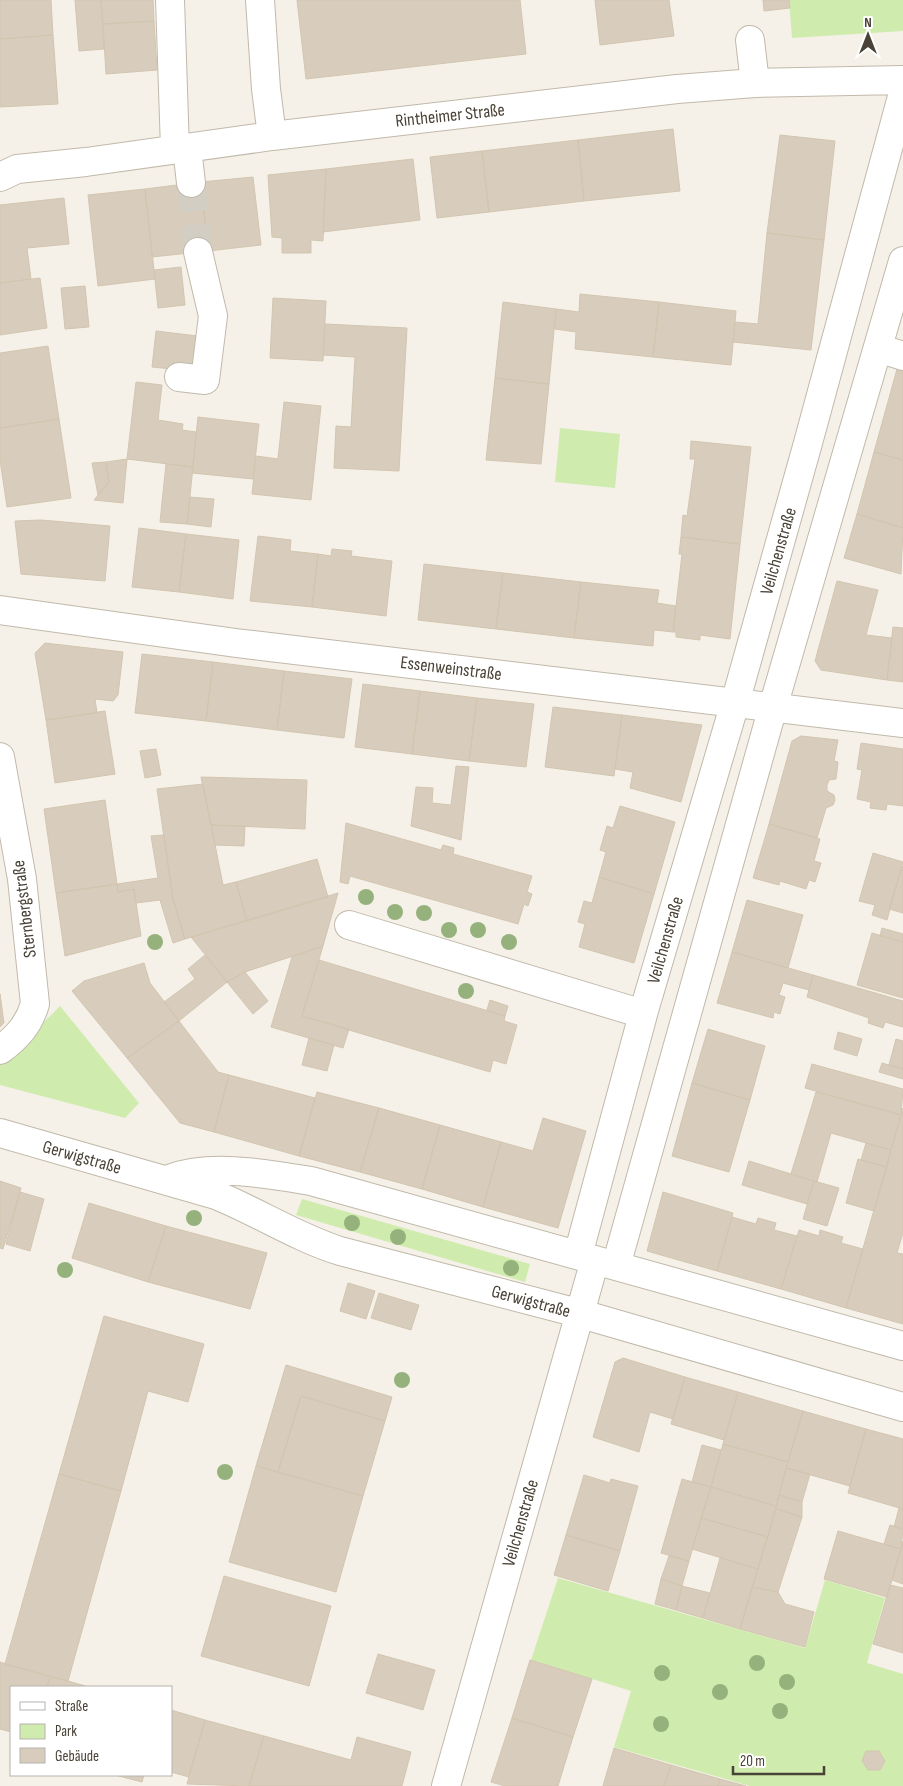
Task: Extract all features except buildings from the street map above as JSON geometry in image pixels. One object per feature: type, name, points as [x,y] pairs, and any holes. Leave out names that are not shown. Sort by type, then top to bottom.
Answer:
[{"type":"street","points":[[170,0],[181,148],[191,183]]},
{"type":"street","points":[[260,0],[265,81],[272,136]]},
{"type":"street","points":[[750,40],[755,83]]},
{"type":"street","name":"Rintheimer Straße","points":[[0,177],[17,169],[272,136],[677,89],[755,83],[903,80]]},
{"type":"street","name":"Veilchenstraße","points":[[596,1260],[644,1010],[735,703],[903,94]]},
{"type":"street","points":[[179,377],[205,380],[212,316],[198,252]]},
{"type":"street","name":"Veilchenstraße","points":[[446,1786],[578,1313],[686,1018],[773,707],[890,352],[903,261]]},
{"type":"street","name":"Essenweinstraße","points":[[0,610],[236,643],[903,722]]},
{"type":"street","name":"Sternbergstraße","points":[[0,756],[22,879],[35,1004],[29,1021],[12,1041],[0,1050]]},
{"type":"street","points":[[349,925],[644,1010]]},
{"type":"street","name":"Veilchenstraße","points":[[644,1010],[686,1018]]},
{"type":"street","name":"Gerwigstraße","points":[[0,1133],[216,1195],[243,1206],[318,1244],[340,1251],[578,1313],[903,1407]]},
{"type":"street","name":"Gerwigstraße","points":[[165,1180],[201,1172],[249,1172],[311,1181],[903,1346]]},
{"type":"green space","points":[[789,0],[903,0],[903,31],[792,38]]},
{"type":"green space","points":[[560,428],[620,434],[615,488],[555,482]]},
{"type":"green space","points":[[60,1006],[139,1103],[125,1118],[0,1085],[0,1062],[22,1044]]},
{"type":"green space","points":[[302,1199],[530,1264],[525,1282],[296,1215]]},
{"type":"green space","points":[[558,1578],[805,1648],[825,1580],[885,1598],[867,1663],[903,1674],[903,1786],[750,1786],[614,1747],[631,1691],[531,1660]]},
{"type":"tunnel","points":[[191,183],[198,252]]}]
